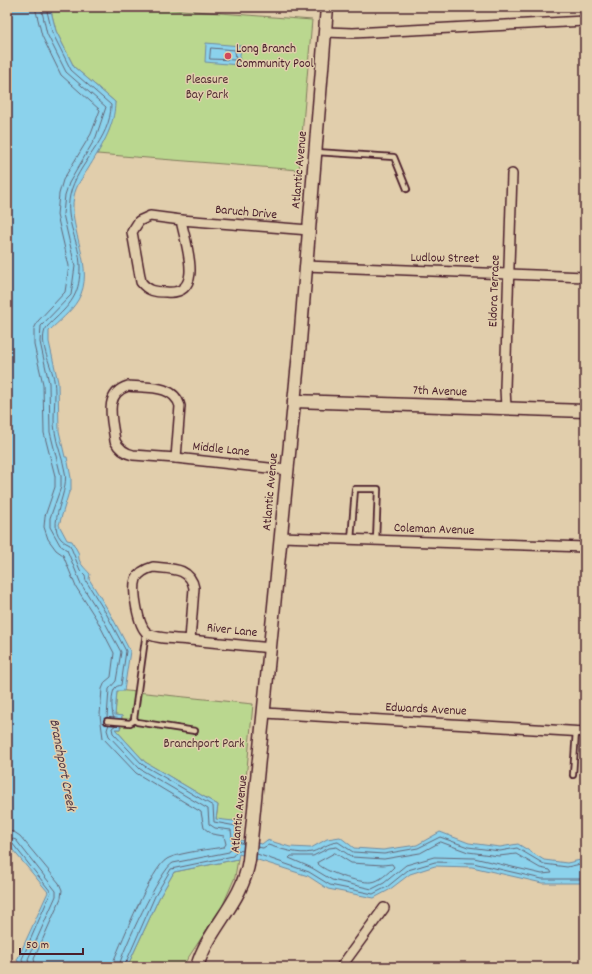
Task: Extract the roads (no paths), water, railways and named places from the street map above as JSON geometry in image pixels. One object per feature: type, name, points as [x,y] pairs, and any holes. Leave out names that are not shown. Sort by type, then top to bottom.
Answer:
[{"type":"street","name":"Atlantic Avenue","points":[[196,966],[208,943],[233,905],[243,882],[249,860],[252,840],[294,401],[327,7]]},
{"type":"street","points":[[326,32],[353,33],[585,21]]},
{"type":"street","name":"Eldora Terrace","points":[[506,408],[505,388],[512,174]]},
{"type":"street","name":"Baruch Drive","points":[[181,220],[190,279],[185,288],[173,293],[150,290],[141,282],[132,236],[134,228],[139,221],[150,216],[181,220],[308,230]]},
{"type":"street","name":"Ludlow Street","points":[[305,266],[585,277]]},
{"type":"street","name":"Middle Lane","points":[[176,458],[180,406],[174,394],[165,390],[128,386],[117,391],[110,405],[116,441],[118,446],[127,454],[287,470]]},
{"type":"street","name":"7th Avenue","points":[[294,401],[585,411]]},
{"type":"street","name":"Coleman Avenue","points":[[281,537],[585,547]]},
{"type":"street","name":"River Lane","points":[[190,640],[194,588],[191,577],[181,570],[153,567],[145,570],[136,579],[135,586],[140,622],[146,632],[155,636],[190,640],[271,648]]},
{"type":"street","name":"Edwards Avenue","points":[[265,713],[580,731]]},
{"type":"street","points":[[341,967],[384,908]]},
{"type":"lane","points":[[315,152],[394,157],[407,189]]},
{"type":"lane","points":[[351,540],[354,489],[378,489],[376,541]]},
{"type":"lane","points":[[135,720],[146,632]]},
{"type":"lane","points":[[107,721],[130,723],[135,720],[195,731]]},
{"type":"lane","points":[[573,775],[580,731]]},
{"type":"water","name":"Branchport Creek","points":[[7,7],[50,7],[56,31],[74,67],[115,102],[110,129],[76,189],[74,196],[74,222],[83,262],[83,288],[78,300],[68,313],[49,331],[49,342],[58,382],[59,431],[65,457],[67,457],[71,478],[71,491],[69,492],[59,525],[67,540],[72,541],[79,554],[80,562],[90,574],[89,579],[110,613],[130,651],[124,691],[117,691],[115,715],[122,716],[120,729],[115,729],[145,762],[218,805],[216,819],[242,822],[240,840],[262,844],[267,840],[290,847],[311,848],[327,839],[340,837],[354,848],[383,850],[417,845],[440,832],[469,843],[500,847],[518,844],[544,860],[567,863],[585,859],[585,883],[542,883],[472,867],[435,866],[410,874],[389,890],[374,898],[328,889],[308,876],[239,854],[238,859],[174,872],[159,898],[127,967],[21,967],[17,960],[48,892],[7,843]]},
{"type":"water","points":[[206,43],[241,46],[239,65],[205,62]]},
{"type":"place","name":"Long Branch Community Pool","points":[[228,56]]},
{"type":"park label","name":"Pleasure Bay Park","points":[[207,88]]},
{"type":"park label","name":"Branchport Park","points":[[204,744]]}]
